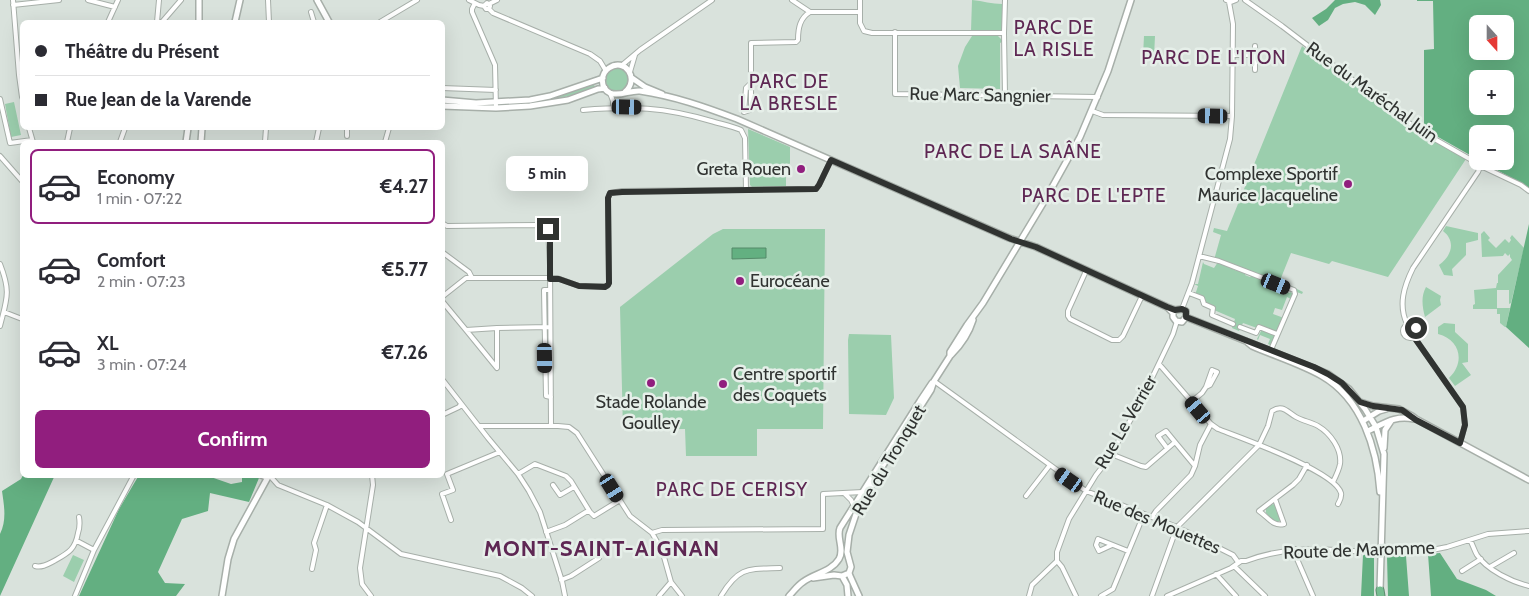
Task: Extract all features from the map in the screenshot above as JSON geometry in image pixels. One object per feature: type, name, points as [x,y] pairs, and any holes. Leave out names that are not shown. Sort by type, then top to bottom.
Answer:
[{"type":"street","points":[[20,75],[13,2],[59,0]]},
{"type":"street","points":[[88,0],[115,7]]},
{"type":"street","points":[[109,20],[118,0]]},
{"type":"street","points":[[157,20],[159,0]]},
{"type":"street","points":[[164,20],[181,0]]},
{"type":"street","points":[[199,20],[200,0]]},
{"type":"street","points":[[235,20],[240,0]]},
{"type":"street","points":[[268,0],[269,20]]},
{"type":"street","points":[[317,0],[329,20]]},
{"type":"street","points":[[383,20],[417,0]]},
{"type":"street","points":[[469,0],[487,6],[493,13],[590,54],[600,61],[606,71]]},
{"type":"street","points":[[487,6],[497,0]]},
{"type":"street","points":[[621,66],[636,53],[712,0]]},
{"type":"street","points":[[792,0],[810,12]]},
{"type":"street","points":[[860,0],[860,23],[864,31],[872,33],[1004,34]]},
{"type":"street","points":[[1005,0],[1005,95]]},
{"type":"street","name":"Rue du Tronquet","points":[[848,596],[847,585],[834,571],[841,552],[839,532],[862,492],[950,356],[950,352],[975,315],[1067,162],[1098,97],[1119,40],[1131,0]]},
{"type":"street","points":[[1182,309],[1200,256],[1230,139],[1233,18],[1227,1],[1232,2],[1236,0]]},
{"type":"street","name":"Rue du Maréchal Juin","points":[[1245,0],[1417,129],[1469,159]]},
{"type":"street","points":[[475,3],[472,12],[494,65],[496,106]]},
{"type":"street","points":[[311,12],[313,20]]},
{"type":"street","points":[[737,119],[744,112],[746,88],[751,83],[751,43],[792,43],[798,41],[798,28],[805,15],[810,12],[860,12]]},
{"type":"street","name":"Rue Marc Sangnier","points":[[895,32],[895,94],[1098,97]]},
{"type":"street","points":[[1255,46],[1255,70]]},
{"type":"street","points":[[625,92],[631,86],[632,78],[630,72],[636,53]]},
{"type":"street","points":[[1233,55],[1255,55]]},
{"type":"street","points":[[445,100],[496,106],[540,98],[602,78],[612,66],[621,66],[630,72]]},
{"type":"street","points":[[602,78],[605,88],[610,93],[613,101],[613,108]]},
{"type":"street","points":[[632,78],[645,87],[737,119],[1009,238],[1036,247],[1174,311],[1182,309]]},
{"type":"street","points":[[445,88],[496,90]]},
{"type":"street","points":[[445,106],[517,107],[555,102],[605,88]]},
{"type":"street","points":[[613,101],[618,95],[636,91],[672,97]]},
{"type":"street","points":[[610,93],[618,95]]},
{"type":"street","points":[[0,99],[10,144],[20,143]]},
{"type":"street","points":[[583,110],[613,108],[666,110],[692,115],[741,130],[745,138],[746,190]]},
{"type":"street","points":[[1092,111],[1103,115],[1232,116]]},
{"type":"street","points":[[347,130],[347,136]]},
{"type":"street","points":[[0,156],[20,179]]},
{"type":"street","points":[[445,295],[466,278],[559,279],[579,286],[605,287],[608,285],[608,198],[610,193],[816,189],[831,160]]},
{"type":"street","points":[[1407,324],[1402,309],[1406,283],[1413,268],[1479,170]]},
{"type":"street","name":"Rue du Maréchal Juin","points":[[1489,170],[1521,185],[1529,191]]},
{"type":"street","points":[[445,225],[538,225],[547,227],[550,235],[551,426]]},
{"type":"street","points":[[445,254],[470,272],[472,278]]},
{"type":"street","points":[[1200,256],[1219,261],[1294,290],[1295,294],[1270,351]]},
{"type":"street","points":[[0,264],[8,291],[0,326]]},
{"type":"street","points":[[1086,270],[1068,311],[1068,316],[1070,319],[1112,340],[1117,341],[1123,336],[1142,296]]},
{"type":"street","points":[[550,290],[544,290],[546,396],[551,397]]},
{"type":"street","points":[[1189,293],[1202,298],[1204,304],[1213,308],[1212,315],[1233,324]]},
{"type":"street","points":[[445,306],[497,368],[497,328]]},
{"type":"street","points":[[1174,311],[1173,317],[1177,321],[1182,322],[1186,317],[1186,311],[1182,309]]},
{"type":"street","points":[[4,312],[20,318]]},
{"type":"street","points":[[1186,317],[1246,341],[1252,346],[1322,371],[1342,383],[1371,417],[1384,454]]},
{"type":"street","name":"Rue Le Verrier","points":[[1057,561],[1057,552],[1075,507],[1107,461],[1139,405],[1177,321]]},
{"type":"street","points":[[1407,324],[1403,330],[1404,334],[1407,338],[1414,337]]},
{"type":"street","points":[[1407,324],[1414,324],[1417,332],[1414,337]]},
{"type":"street","points":[[466,330],[550,327]]},
{"type":"street","points":[[1240,327],[1256,333],[1260,327],[1277,334]]},
{"type":"street","points":[[1414,337],[1463,407],[1465,425],[1460,443]]},
{"type":"street","points":[[1270,351],[1323,376],[1346,397],[1362,421],[1368,431],[1377,464],[1381,522]]},
{"type":"street","points":[[1159,364],[1211,424],[1218,429],[1307,465],[1333,482],[1341,492],[1341,499],[1338,504]]},
{"type":"street","name":"Rue du Tronquet","points":[[859,596],[849,573],[851,568],[847,552],[848,541],[856,514],[882,467],[931,390],[934,381]]},
{"type":"street","name":"Rue des Mouettes","points":[[934,381],[1086,491],[1177,527],[1233,556],[1238,562]]},
{"type":"street","points":[[445,383],[518,474],[534,500],[546,532],[565,596]]},
{"type":"street","points":[[1191,402],[1206,387]]},
{"type":"street","points":[[1360,402],[1402,410],[1416,420],[1529,480]]},
{"type":"street","points":[[445,413],[460,408],[461,404]]},
{"type":"street","points":[[1152,596],[1177,527],[1259,445],[1268,426],[1272,411],[1277,408],[1284,408],[1296,417],[1327,432],[1335,443],[1340,461],[1333,482]]},
{"type":"street","points":[[1362,421],[1379,411],[1389,408]]},
{"type":"street","points":[[1368,431],[1403,417],[1416,420]]},
{"type":"street","points":[[1380,594],[1385,430],[1392,420]]},
{"type":"street","points":[[1152,518],[1156,511],[1191,475],[1200,445],[1211,424]]},
{"type":"street","points":[[479,426],[569,427],[577,433],[630,516],[652,533],[664,557],[671,582],[682,596]]},
{"type":"street","points":[[1167,448],[1158,436],[1166,431],[1195,466]]},
{"type":"street","points":[[1111,454],[1146,467],[1175,442]]},
{"type":"street","points":[[451,520],[442,494],[453,490],[447,474],[500,452]]},
{"type":"street","points":[[518,474],[532,465],[539,465],[566,476],[594,516],[620,500]]},
{"type":"street","points":[[1275,499],[1284,524],[1279,526],[1259,511],[1299,479],[1307,465]]},
{"type":"street","points":[[1026,496],[1050,466]]},
{"type":"street","points":[[75,596],[94,550],[132,478]]},
{"type":"street","points":[[222,596],[228,559],[234,539],[265,478]]},
{"type":"street","points":[[269,478],[278,485],[327,505],[366,527],[400,554],[500,576],[532,596]]},
{"type":"street","points":[[370,596],[362,584],[360,574],[372,478]]},
{"type":"street","points":[[553,485],[560,495],[574,486]]},
{"type":"street","points":[[652,533],[662,530],[823,529],[823,494],[862,492]]},
{"type":"street","points":[[846,494],[854,506]]},
{"type":"street","points":[[312,569],[316,550],[314,543],[327,505]]},
{"type":"street","points":[[546,532],[565,525],[586,512],[590,512]]},
{"type":"street","points":[[1101,596],[1113,589],[1144,514]]},
{"type":"street","points":[[35,566],[41,567],[67,554],[74,547],[80,524],[79,517]]},
{"type":"street","name":"Route de Maromme","points":[[1238,562],[1295,549],[1316,548],[1364,552],[1434,550],[1488,534],[1529,531]]},
{"type":"street","points":[[1470,540],[1477,555],[1490,567],[1507,578],[1529,586]]},
{"type":"street","points":[[77,541],[94,550]]},
{"type":"street","points":[[1112,544],[1128,551]]},
{"type":"street","points":[[1295,549],[1297,559],[1313,596]]},
{"type":"street","points":[[1490,567],[1514,553]]},
{"type":"street","points":[[561,580],[571,576],[599,558]]},
{"type":"street","points":[[790,596],[803,582],[829,569],[837,562],[844,559],[850,562]]},
{"type":"street","points":[[1462,571],[1481,559]]},
{"type":"street","points":[[1029,596],[1032,585],[1057,561],[1062,567],[1076,596]]},
{"type":"street","points":[[1167,596],[1234,566],[1238,562]]},
{"type":"street","points":[[1234,566],[1265,596]]},
{"type":"street","points":[[721,596],[732,581],[742,572],[750,569],[780,568]]},
{"type":"street","points":[[813,578],[840,576],[849,573]]},
{"type":"street","points":[[1216,574],[1236,596]]},
{"type":"street","points":[[659,596],[671,582]]},
{"type":"street","points":[[1179,591],[1181,596]]},
{"type":"shaded area","points":[[972,0],[1002,4],[1002,31],[971,31]]},
{"type":"shaded area","points":[[1335,0],[1380,0],[1381,5],[1375,15],[1365,5],[1355,2],[1343,4],[1335,8],[1328,20],[1319,26],[1312,18],[1326,9]]},
{"type":"shaded area","points":[[1417,0],[1529,0],[1529,193],[1513,179],[1497,170],[1514,170],[1514,125],[1469,125],[1469,154],[1424,129],[1424,50],[1434,49],[1433,1]]},
{"type":"shaded area","points":[[972,36],[998,36],[1002,40],[1000,43],[1000,89],[960,88],[958,66],[965,47]]},
{"type":"shaded area","points":[[1144,36],[1155,36],[1154,57],[1143,56]]},
{"type":"shaded area","name":"Complexe Sportif Maurice Jacqueline","points":[[1302,46],[1416,131],[1466,159],[1388,277],[1332,261],[1329,264],[1291,253],[1281,278],[1285,283],[1303,292],[1302,294],[1214,260],[1221,235],[1213,232],[1214,228],[1227,231]]},
{"type":"shaded area","points":[[617,68],[622,69],[628,75],[628,85],[622,91],[617,92],[612,91],[606,85],[605,80],[606,75],[612,69]]},
{"type":"shaded area","points":[[594,84],[595,88],[561,98],[502,107],[503,105],[557,97]]},
{"type":"shaded area","points":[[14,102],[21,135],[11,137],[5,104]]},
{"type":"shaded area","points":[[748,129],[790,147],[790,163],[786,170],[786,186],[752,187],[750,185]]},
{"type":"shaded area","points":[[1529,224],[1529,348],[1506,327]]},
{"type":"shaded area","points":[[1446,226],[1478,233],[1478,240],[1466,243],[1466,255],[1452,269],[1453,276],[1444,275],[1439,265],[1447,257],[1451,248],[1450,239],[1443,231]]},
{"type":"shaded area","name":"Centre sportif des Coquets","points":[[723,229],[825,229],[823,429],[757,429],[757,456],[686,456],[685,429],[623,430],[620,307],[713,234]]},
{"type":"shaded area","points":[[1484,231],[1490,238],[1488,240],[1496,248],[1505,239],[1509,243],[1512,235],[1524,248],[1511,303],[1509,304],[1509,290],[1497,290],[1497,308],[1510,308],[1506,327],[1500,323],[1500,314],[1497,314],[1497,309],[1473,309],[1475,304],[1474,290],[1496,288],[1498,275],[1512,260],[1510,254],[1508,256],[1505,253],[1503,256],[1482,257],[1481,234]]},
{"type":"shaded area","points":[[732,248],[766,248],[766,258],[732,259]]},
{"type":"shaded area","points":[[1203,262],[1214,268],[1218,262],[1246,273],[1245,275],[1250,277],[1252,275],[1277,288],[1292,293],[1293,296],[1291,299],[1287,297],[1282,310],[1275,308],[1273,314],[1284,318],[1272,346],[1268,344],[1270,339],[1260,335],[1257,339],[1261,331],[1257,328],[1243,323],[1239,331],[1232,328],[1235,319],[1204,304],[1204,301],[1195,295],[1198,286],[1194,284],[1198,284]]},
{"type":"shaded area","points":[[1426,287],[1441,296],[1441,305],[1425,317],[1422,301]]},
{"type":"shaded area","points":[[1444,323],[1455,324],[1455,332],[1468,344],[1468,362],[1462,363],[1471,375],[1455,386],[1449,378],[1457,366],[1458,353],[1452,341],[1438,334],[1438,327]]},
{"type":"shaded area","points":[[849,334],[891,335],[894,398],[886,415],[849,414]]},
{"type":"shaded area","points":[[54,478],[0,596],[0,534],[4,523],[2,491],[21,479]]},
{"type":"shaded area","points":[[137,478],[214,478],[231,484],[242,482],[242,478],[259,478],[249,502],[210,493],[208,511],[182,519],[158,572],[165,583],[185,584],[176,596],[79,596],[119,509]]},
{"type":"shaded area","points":[[1273,504],[1281,520],[1276,523],[1266,513],[1266,508]]},
{"type":"shaded area","points":[[1440,553],[1457,579],[1486,590],[1496,596],[1431,596],[1428,554]]},
{"type":"shaded area","points":[[73,555],[84,560],[74,582],[63,576]]},
{"type":"shaded area","points":[[1363,555],[1374,555],[1374,596],[1361,596]]},
{"type":"shaded area","points":[[1387,556],[1406,556],[1409,596],[1388,596]]},
{"type":"place","name":"Greta Rouen","points":[[801,169]]},
{"type":"place","name":"Complexe Sportif Maurice Jacqueline","points":[[1348,184]]},
{"type":"place","name":"Eurocéane","points":[[740,281]]},
{"type":"place","name":"Stade Rolande Goulley","points":[[651,383]]},
{"type":"place","name":"Centre sportif des Coquets","points":[[723,384]]},
{"type":"district","name":"PARC DE LA RISLE","points":[[1054,38]]},
{"type":"district","name":"PARC DE L'ITON","points":[[1214,57]]},
{"type":"district","name":"PARC DE LA BRESLE","points":[[789,92]]},
{"type":"district","name":"PARC DE LA SAÂNE","points":[[1013,151]]},
{"type":"district","name":"PARC DE L'EPTE","points":[[1094,195]]},
{"type":"district","name":"PARC DE CERISY","points":[[732,489]]},
{"type":"district","name":"MONT-SAINT-AIGNAN","points":[[602,548]]},
{"type":"route","points":[[548,229],[550,235],[550,279],[559,279],[574,286],[605,287],[609,284],[608,198],[610,193],[816,189],[831,160],[1011,239],[1028,243],[1167,307],[1175,310],[1178,308],[1182,309],[1186,311],[1186,317],[1314,367],[1342,383],[1360,402],[1402,410],[1416,420],[1460,443],[1465,425],[1463,407],[1414,337],[1417,332],[1416,328]]}]
